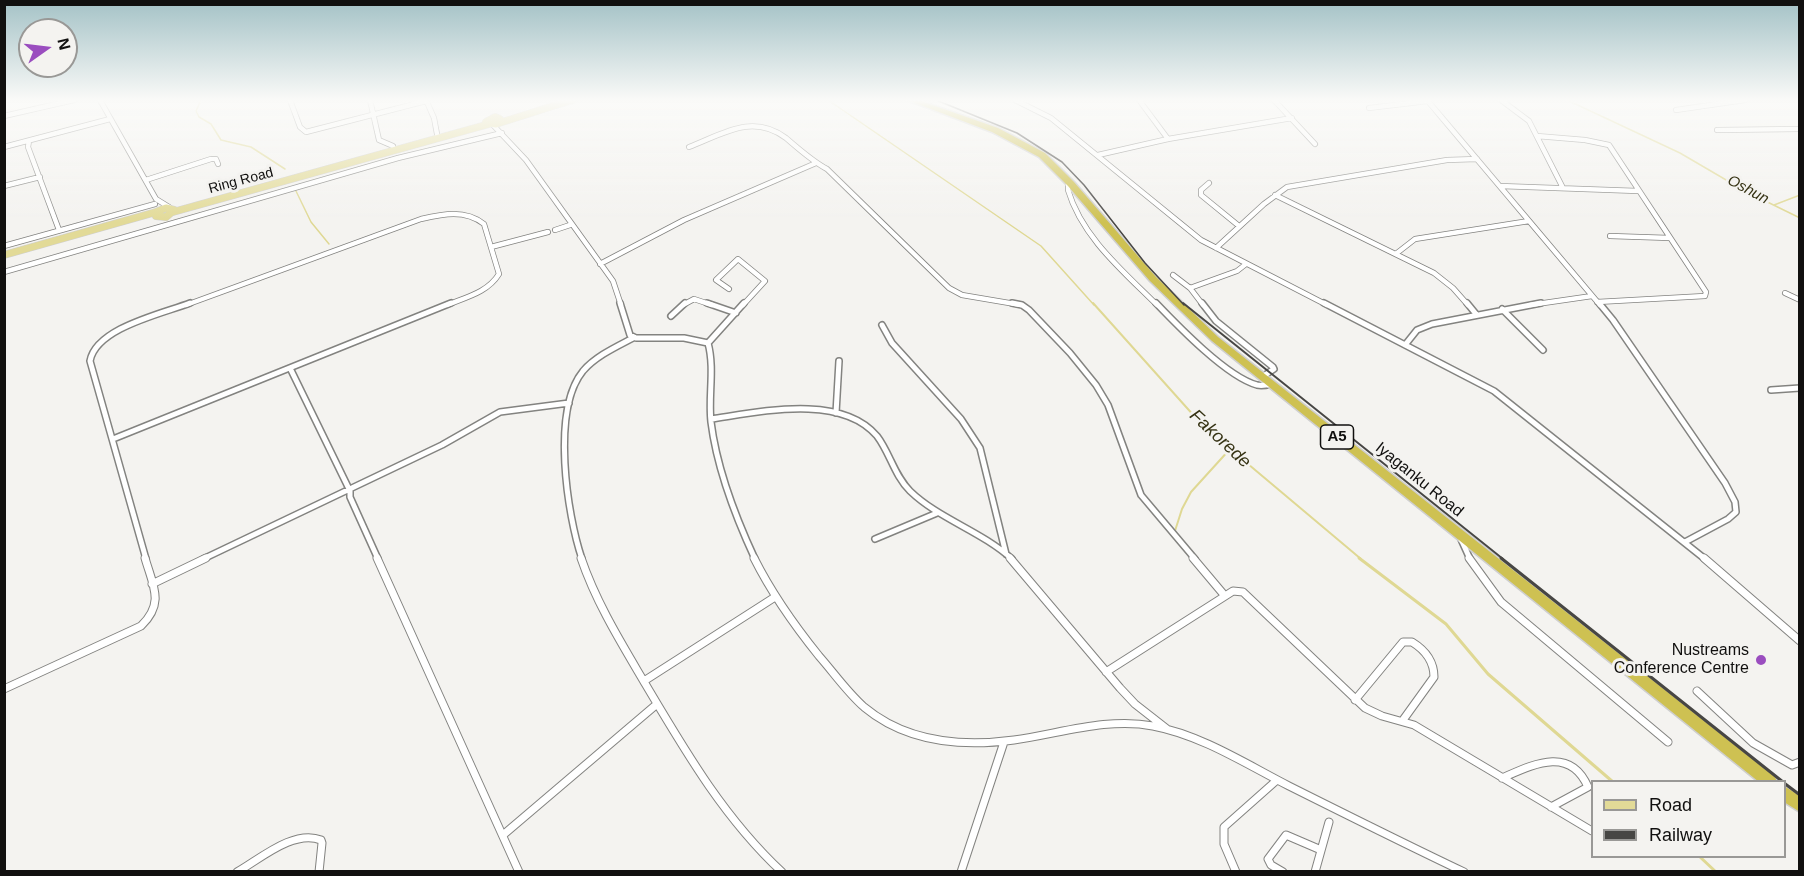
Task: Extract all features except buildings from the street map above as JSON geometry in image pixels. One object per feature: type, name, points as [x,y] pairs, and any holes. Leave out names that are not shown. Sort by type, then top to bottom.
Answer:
[{"type":"highway","name":"Iyaganku Road","points":[[1018,141],[1042,155],[1071,184],[1170,297],[1215,339],[1767,780]]},
{"type":"highway","points":[[1786,794],[1800,805]]},
{"type":"main road","name":"Ring Road","points":[[157,209],[166,217],[172,209],[381,146],[393,146],[412,141]]},
{"type":"main road","name":"Ring Road","points":[[172,209],[424,141]]},
{"type":"main road","name":"Ring Road","points":[[4,255],[157,209]]},
{"type":"main road","name":"Ring Road","points":[[4,260],[157,209]]},
{"type":"street","points":[[4,147],[29,141],[28,147],[59,230]]},
{"type":"street","points":[[123,141],[146,180],[157,209]]},
{"type":"street","points":[[379,141],[381,146]]},
{"type":"street","points":[[4,272],[398,158],[469,141]]},
{"type":"street","points":[[509,141],[526,160],[570,225],[613,281],[627,332],[633,338]]},
{"type":"street","points":[[689,147],[704,141]]},
{"type":"street","points":[[789,141],[839,180],[949,288],[962,295],[1022,305],[1037,318],[1096,386],[1115,423],[1135,483],[1148,506],[1225,596]]},
{"type":"street","points":[[1080,141],[1187,231],[1246,264],[1494,391],[1685,542],[1800,641]]},
{"type":"street","points":[[1098,155],[1154,141]]},
{"type":"street","points":[[1312,141],[1315,144]]},
{"type":"street","points":[[1462,141],[1625,336],[1683,420],[1735,502],[1736,512],[1728,519],[1685,542]]},
{"type":"street","points":[[1539,141],[1563,188]]},
{"type":"street","points":[[1585,141],[1606,143],[1705,289],[1705,296],[1598,302]]},
{"type":"street","points":[[146,180],[211,159],[216,159],[218,164]]},
{"type":"street","points":[[1216,248],[1282,189],[1299,184],[1447,160],[1477,159]]},
{"type":"street","points":[[600,264],[684,220],[816,163]]},
{"type":"street","points":[[4,186],[40,177]]},
{"type":"street","points":[[1209,183],[1201,190],[1201,195],[1239,226]]},
{"type":"street","points":[[1071,184],[1068,190],[1080,221],[1156,304],[1208,352],[1246,380],[1257,385],[1266,381],[1265,373],[1274,369],[1273,367],[1216,321],[1190,288],[1173,275]]},
{"type":"street","points":[[1500,186],[1638,191]]},
{"type":"street","points":[[1275,195],[1396,253],[1442,278],[1476,314]]},
{"type":"street","points":[[4,246],[59,230],[157,209],[172,209]]},
{"type":"street","points":[[4,689],[141,626],[150,619],[155,609],[157,600],[90,361],[90,355],[98,344],[116,331],[401,226],[439,215],[466,215],[484,224],[498,278],[482,291],[113,439]]},
{"type":"street","points":[[1396,253],[1415,239],[1529,221]]},
{"type":"street","points":[[555,230],[570,225]]},
{"type":"street","points":[[491,247],[548,232]]},
{"type":"street","points":[[1610,236],[1670,238]]},
{"type":"street","points":[[708,343],[765,280],[738,259],[716,280],[729,289]]},
{"type":"street","points":[[1190,288],[1237,271],[1246,264]]},
{"type":"street","points":[[1785,293],[1800,300]]},
{"type":"street","points":[[1405,345],[1412,335],[1423,327],[1503,309],[1592,296]]},
{"type":"street","points":[[671,316],[689,300],[694,299],[736,313]]},
{"type":"street","points":[[1503,309],[1543,350]]},
{"type":"street","points":[[882,325],[892,343],[961,419],[980,448],[1006,554]]},
{"type":"street","points":[[708,343],[684,338],[633,338],[606,352],[585,368],[573,389],[569,403],[565,463],[572,525],[579,554],[598,597],[657,704],[723,805],[753,844],[782,872]]},
{"type":"street","points":[[708,343],[711,355],[709,392],[711,419],[735,511],[763,576],[799,630],[844,685],[876,715],[922,737],[941,742],[1004,742],[1111,724],[1144,725],[1168,730],[1277,780],[1464,872]]},
{"type":"street","points":[[836,414],[839,361]]},
{"type":"street","points":[[291,368],[350,490],[350,497],[519,872]]},
{"type":"street","points":[[1771,390],[1800,388]]},
{"type":"street","points":[[152,584],[456,438],[500,412],[569,403]]},
{"type":"street","points":[[711,419],[797,407],[836,414],[862,424],[878,436],[901,480],[937,513],[981,537],[1006,554],[1025,572],[1106,672],[1136,704],[1168,730]]},
{"type":"street","points":[[875,539],[937,513]]},
{"type":"street","points":[[1460,536],[1472,564],[1501,602],[1668,742]]},
{"type":"street","points":[[1106,672],[1225,596],[1238,591],[1252,599],[1356,700],[1382,716],[1403,720],[1591,830]]},
{"type":"street","points":[[644,681],[775,597]]},
{"type":"street","points":[[1356,700],[1403,642],[1412,642],[1430,660],[1435,670],[1434,677],[1403,720]]},
{"type":"street","points":[[1697,691],[1725,720],[1752,741],[1792,765],[1800,762]]},
{"type":"street","points":[[504,835],[657,704]]},
{"type":"street","points":[[961,872],[1004,742]]},
{"type":"street","points":[[1502,778],[1545,763],[1557,761],[1572,766],[1585,780],[1588,787],[1551,807]]},
{"type":"street","points":[[1236,872],[1225,848],[1222,834],[1224,827],[1277,780]]},
{"type":"street","points":[[1315,872],[1329,822]]},
{"type":"street","points":[[1282,872],[1271,865],[1268,859],[1286,835],[1321,850]]},
{"type":"street","points":[[237,872],[299,837],[313,836],[322,843],[319,872]]},
{"type":"waterway","points":[[225,141],[251,147],[285,169]]},
{"type":"waterway","name":"Fakorede","points":[[888,141],[1041,246],[1094,305]]},
{"type":"waterway","name":"Oshun","points":[[1654,141],[1680,153],[1745,191],[1800,218]]},
{"type":"waterway","points":[[295,189],[311,222],[329,244]]},
{"type":"waterway","points":[[1774,205],[1800,195]]},
{"type":"waterway","name":"Fakorede","points":[[1093,303],[1204,427],[1361,559]]},
{"type":"waterway","points":[[1174,534],[1182,509],[1191,492],[1230,449]]},
{"type":"waterway","name":"Fakorede","points":[[1359,558],[1446,624],[1488,674],[1611,780]]},
{"type":"waterway","name":"Fakorede","points":[[1701,858],[1716,872]]},
{"type":"railway","points":[[1029,141],[1062,162],[1084,185],[1145,263],[1184,305]]},
{"type":"railway","points":[[1183,303],[1503,559]]},
{"type":"railway","points":[[1501,558],[1780,780]]},
{"type":"railway","points":[[1786,784],[1800,795]]},
{"type":"place","name":"Nustreams Conference Centre","points":[[1761,660]]}]
